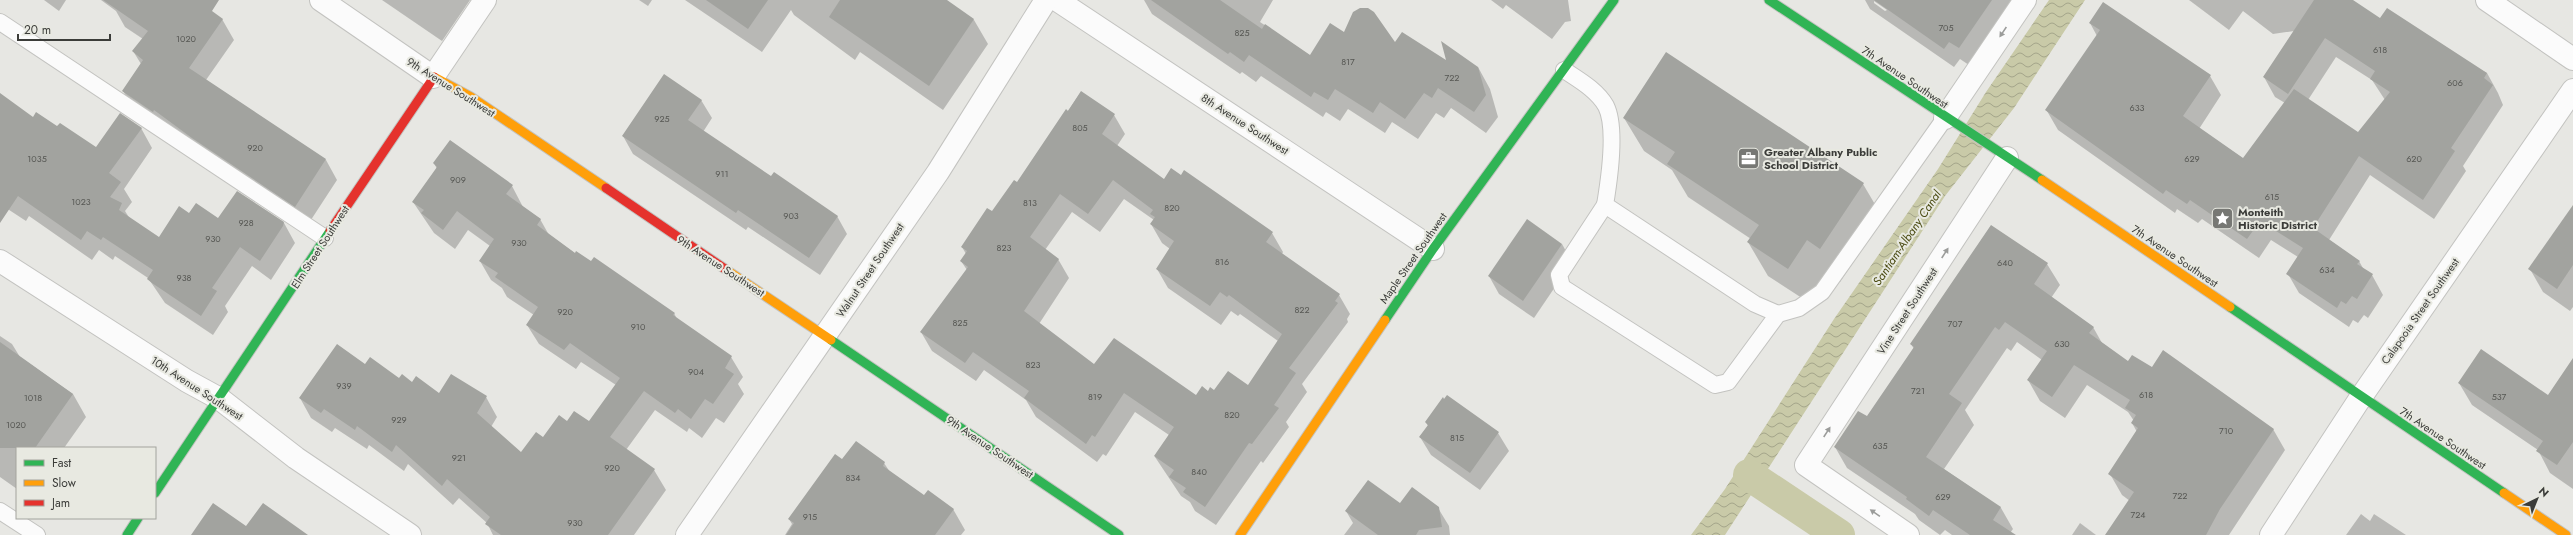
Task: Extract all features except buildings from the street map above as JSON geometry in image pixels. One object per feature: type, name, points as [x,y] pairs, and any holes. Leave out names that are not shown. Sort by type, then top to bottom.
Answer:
[{"type":"street","name":"9th Avenue Southwest","points":[[321,0],[433,76],[472,97],[547,150],[826,335],[1119,535]]},
{"type":"street","name":"Elm Street Southwest","points":[[156,493],[220,399],[325,238],[485,0]]},
{"type":"street","name":"Walnut Street Southwest","points":[[687,535],[938,172],[1046,0]]},
{"type":"street","name":"8th Avenue Southwest","points":[[1057,0],[1434,249]]},
{"type":"street","name":"Maple Street Southwest","points":[[1240,535],[1434,249],[1614,0]]},
{"type":"street","name":"7th Avenue Southwest","points":[[1769,0],[1954,123],[1990,145],[2007,158],[2566,535]]},
{"type":"street","points":[[1954,123],[2025,0]]},
{"type":"street","points":[[2487,0],[2573,58]]},
{"type":"street","name":"Calapooia Street Southwest","points":[[2271,535],[2361,397],[2573,90]]},
{"type":"street","name":"Vine Street Southwest","points":[[1908,535],[1806,465],[2007,158]]},
{"type":"street","name":"10th Avenue Southwest","points":[[0,261],[187,381],[220,399],[296,458],[410,535]]},
{"type":"street","points":[[127,535],[137,519]]},
{"type":"lane","points":[[0,22],[325,238]]},
{"type":"lane","points":[[1564,70],[1592,89],[1606,107],[1611,141],[1610,172],[1605,205],[1559,275],[1562,287],[1715,385],[1728,382],[1778,314],[1799,308],[1822,292],[1954,123]]},
{"type":"lane","points":[[1605,205],[1755,304],[1778,314]]},
{"type":"lane","points":[[0,510],[37,535]]},
{"type":"water","points":[[2049,0],[2085,0],[2014,108],[1945,196],[1725,535],[1691,535],[1725,489],[1834,319],[1938,169],[1986,92]]},
{"type":"waterway","name":"Santiam-Albany Canal","points":[[1749,475],[1839,535]]},
{"type":"traffic: fast","points":[[1385,320],[1433,249],[1614,0]]},
{"type":"traffic: fast","points":[[1769,0],[2042,180]]},
{"type":"traffic: fast","points":[[156,492],[330,231]]},
{"type":"traffic: fast","points":[[2230,307],[2504,493]]},
{"type":"traffic: fast","points":[[831,340],[1119,535]]},
{"type":"traffic: fast","points":[[127,535],[137,519]]},
{"type":"traffic: slow","points":[[434,77],[471,97],[606,188]]},
{"type":"traffic: slow","points":[[2042,180],[2230,307]]},
{"type":"traffic: slow","points":[[728,271],[831,340]]},
{"type":"traffic: slow","points":[[1240,535],[1385,320]]},
{"type":"traffic: slow","points":[[2504,493],[2566,535]]},
{"type":"traffic: jam","points":[[330,231],[434,77]]},
{"type":"traffic: jam","points":[[606,188],[728,271]]},
{"type":"place","name":"Greater Albany Public School District","points":[[1749,158]]},
{"type":"place","name":"Monteith Historic District","points":[[2223,218]]}]
